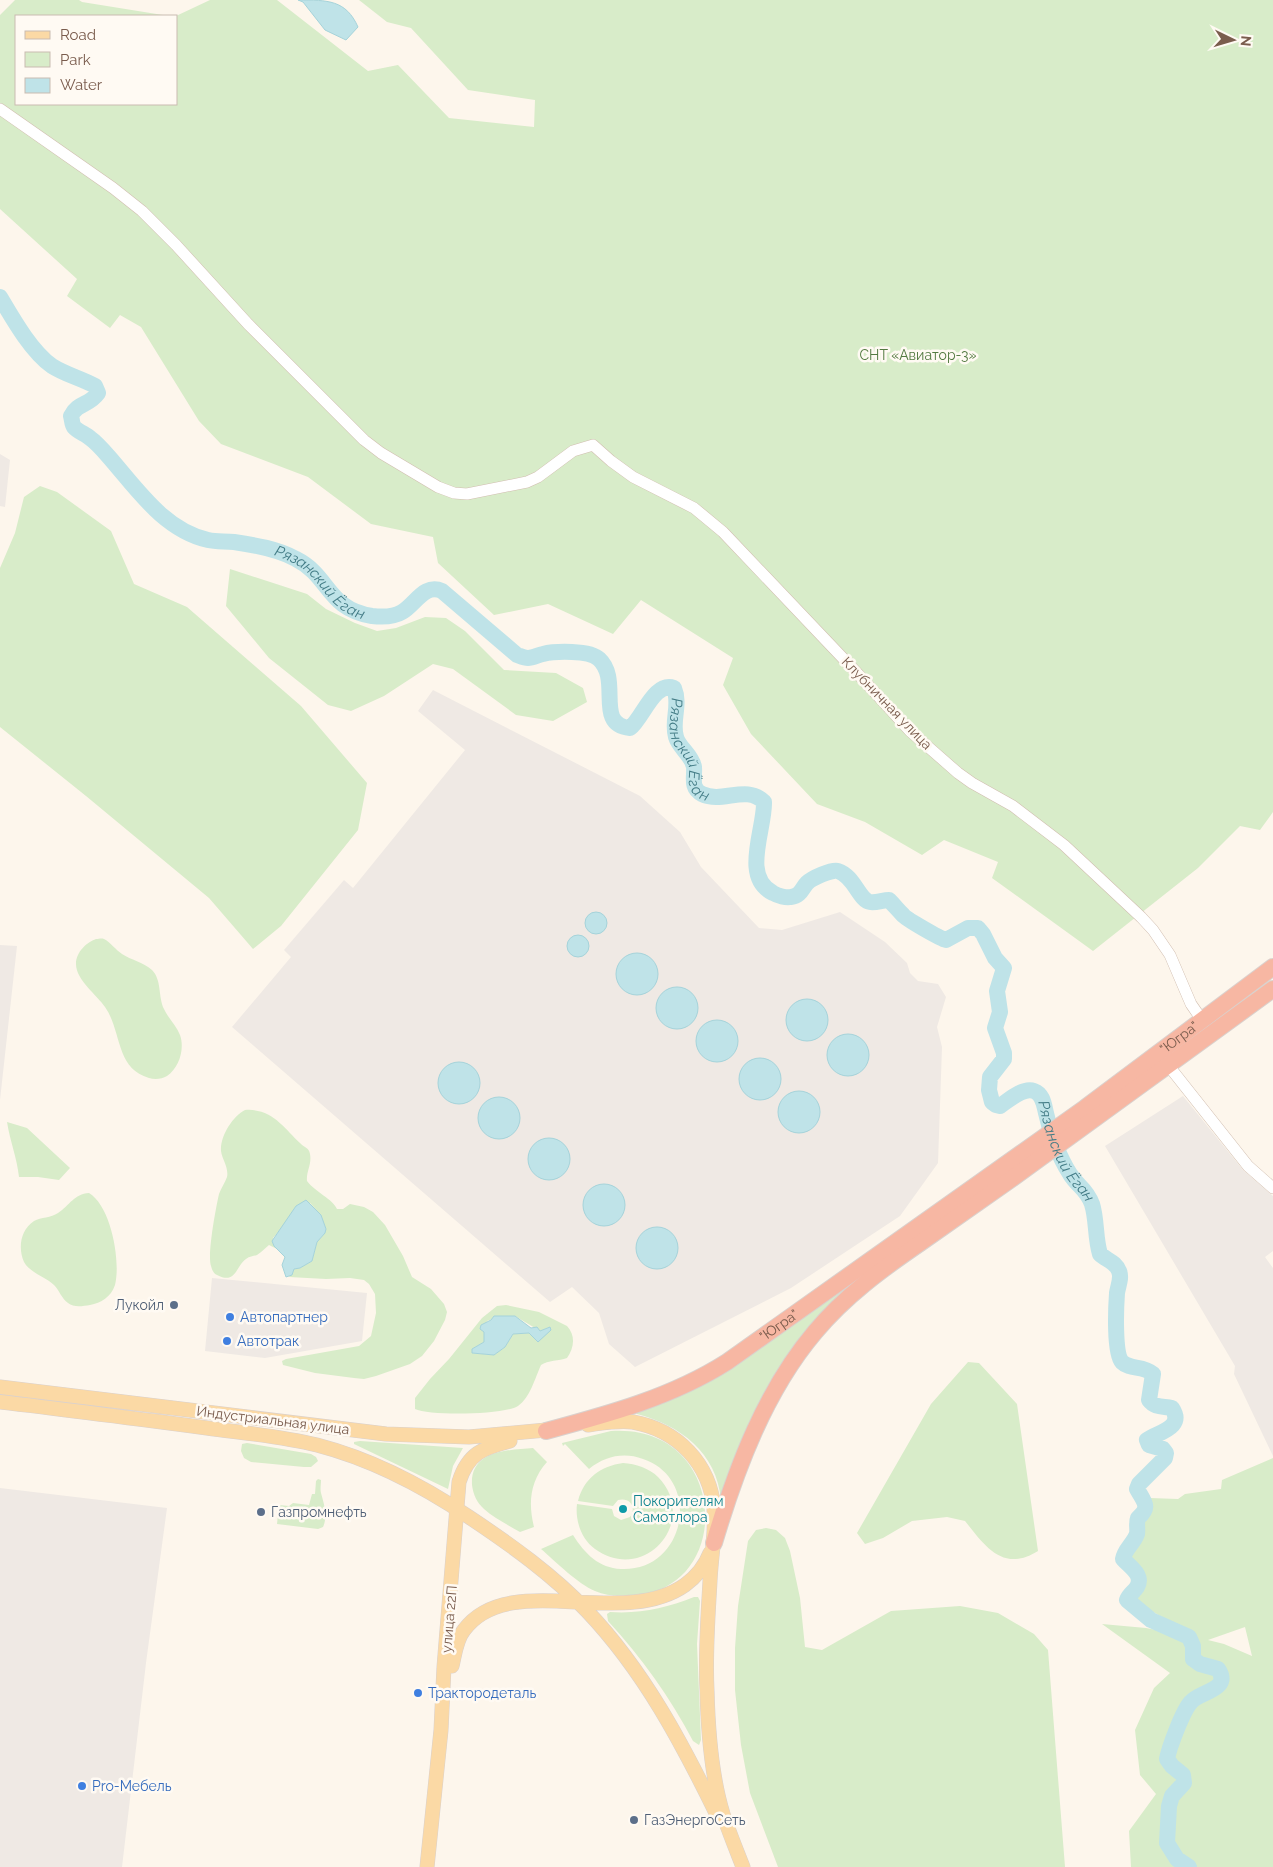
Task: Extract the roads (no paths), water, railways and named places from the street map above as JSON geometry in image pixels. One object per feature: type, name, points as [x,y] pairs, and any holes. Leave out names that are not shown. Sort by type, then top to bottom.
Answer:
[{"type":"highway","name":"\"Югра\"","points":[[1089,1114],[1202,1020],[1273,967]]},
{"type":"highway","name":"\"Югра\"","points":[[1089,1114],[1168,1065],[1273,989]]},
{"type":"highway","points":[[1028,1157],[1089,1114]]},
{"type":"highway","name":"\"Югра\"","points":[[546,1431],[657,1397],[714,1370],[1028,1157]]},
{"type":"highway","name":"\"Югра\"","points":[[714,1543],[737,1473],[766,1408],[814,1333],[842,1303],[875,1275],[1028,1157]]},
{"type":"main road","name":"Индустриальная улица","points":[[0,1387],[386,1434],[462,1437],[546,1431]]},
{"type":"main road","name":"Индустриальная улица","points":[[0,1402],[193,1426],[318,1445],[351,1455],[435,1495],[523,1555],[579,1603],[616,1645],[657,1701],[678,1736],[742,1867]]},
{"type":"main road","points":[[546,1431],[590,1424],[623,1422],[643,1425],[666,1433],[685,1447],[700,1465],[709,1486],[714,1508],[714,1543],[706,1655],[712,1762],[723,1813],[742,1867]]},
{"type":"main road","name":"улица 22П","points":[[427,1867],[441,1730],[459,1482],[466,1464],[478,1452],[485,1448],[546,1431]]},
{"type":"main road","name":"улица 22П","points":[[441,1730],[459,1639],[464,1630],[474,1620],[495,1607],[517,1602],[630,1604],[668,1595],[688,1583],[699,1573],[709,1557],[714,1543]]},
{"type":"street","name":"Клубничная улица","points":[[0,110],[113,188],[142,211],[176,245],[248,324],[364,440],[381,454],[438,487],[454,493],[467,494],[513,486],[538,477],[573,451],[593,445],[610,461],[633,477],[694,508],[723,532],[910,730],[958,773],[1012,806],[1064,845],[1125,900],[1162,942],[1170,955],[1191,1004],[1202,1020]]},
{"type":"street","points":[[1168,1065],[1248,1166],[1273,1188]]},
{"type":"water","points":[[298,0],[318,0],[335,3],[348,11],[358,27],[346,40],[325,30],[303,2]]},
{"type":"water","points":[[596,912],[604,915],[607,923],[604,931],[596,934],[588,931],[585,923],[588,915]]},
{"type":"water","points":[[578,935],[586,938],[589,946],[586,954],[578,957],[570,954],[567,946],[570,938]]},
{"type":"water","points":[[641,953],[649,956],[655,962],[658,974],[655,986],[649,992],[633,995],[625,992],[619,986],[616,970],[619,962],[625,956]]},
{"type":"water","points":[[681,987],[689,990],[695,996],[698,1008],[695,1020],[689,1026],[673,1029],[665,1026],[659,1020],[656,1004],[659,996],[665,990]]},
{"type":"water","points":[[811,999],[819,1002],[825,1008],[828,1020],[825,1032],[819,1038],[803,1041],[795,1038],[789,1032],[786,1016],[789,1008],[795,1002]]},
{"type":"water","points":[[721,1020],[729,1023],[735,1029],[738,1041],[735,1053],[729,1059],[713,1062],[705,1059],[699,1053],[696,1037],[699,1029],[705,1023]]},
{"type":"water","points":[[852,1034],[860,1037],[866,1043],[869,1055],[866,1067],[860,1073],[844,1076],[836,1073],[830,1067],[827,1051],[830,1043],[836,1037]]},
{"type":"water","points":[[764,1058],[772,1061],[778,1067],[781,1079],[778,1091],[772,1097],[756,1100],[748,1097],[742,1091],[739,1075],[742,1067],[748,1061]]},
{"type":"water","points":[[455,1062],[463,1062],[474,1068],[480,1083],[474,1098],[463,1104],[455,1104],[444,1098],[438,1087],[438,1079],[444,1068]]},
{"type":"water","points":[[803,1091],[811,1094],[817,1100],[820,1112],[817,1124],[811,1130],[795,1133],[787,1130],[781,1124],[778,1108],[781,1100],[787,1094]]},
{"type":"water","points":[[495,1097],[503,1097],[514,1103],[520,1118],[514,1133],[503,1139],[495,1139],[484,1133],[478,1122],[478,1114],[484,1103]]},
{"type":"water","points":[[545,1138],[553,1138],[564,1144],[570,1159],[564,1174],[553,1180],[545,1180],[534,1174],[528,1163],[528,1155],[534,1144]]},
{"type":"water","points":[[600,1184],[608,1184],[619,1190],[625,1205],[619,1220],[608,1226],[600,1226],[589,1220],[583,1209],[583,1201],[589,1190]]},
{"type":"water","points":[[306,1200],[321,1215],[326,1229],[325,1233],[317,1242],[312,1261],[300,1268],[294,1269],[292,1275],[286,1277],[282,1265],[285,1257],[274,1246],[272,1241],[296,1206]]},
{"type":"water","points":[[653,1227],[661,1227],[672,1233],[678,1248],[672,1263],[661,1269],[653,1269],[642,1263],[636,1252],[636,1244],[642,1233]]},
{"type":"water","points":[[494,1316],[515,1316],[531,1328],[537,1327],[540,1331],[550,1327],[551,1330],[538,1342],[529,1333],[513,1334],[505,1347],[494,1355],[472,1353],[472,1349],[484,1342],[484,1332],[480,1329],[481,1325],[491,1320]]},
{"type":"waterway","name":"Рязанский Ёган","points":[[0,297],[23,334],[44,360],[57,369],[95,386],[98,393],[95,397],[77,408],[71,416],[74,427],[98,444],[152,507],[178,527],[192,535],[208,540],[258,546],[296,559],[316,574],[346,607],[357,612],[372,616],[395,615],[407,609],[425,592],[436,589],[442,591],[517,655],[532,658],[541,654],[572,652],[595,656],[605,668],[608,678],[610,710],[613,719],[619,725],[630,728],[655,695],[667,687],[674,688],[677,701],[676,737],[693,763],[694,785],[698,792],[718,797],[750,795],[764,802],[756,864],[758,876],[763,886],[777,895],[791,897],[799,893],[813,879],[838,871],[852,882],[866,900],[870,902],[889,900],[906,917],[943,939],[946,940],[968,928],[978,928],[983,934],[995,958],[1004,968],[997,991],[1000,1012],[995,1028],[1004,1053],[1004,1059],[990,1077],[989,1090],[992,1102],[1000,1106],[1016,1095],[1030,1090],[1037,1092],[1041,1097],[1052,1137],[1062,1160],[1073,1178],[1087,1194],[1092,1204],[1100,1254],[1116,1265],[1120,1274],[1116,1319],[1119,1357],[1125,1364],[1145,1369],[1153,1374],[1149,1400],[1157,1406],[1172,1408],[1175,1415],[1173,1425],[1147,1440],[1149,1445],[1163,1449],[1166,1453],[1165,1458],[1139,1484],[1137,1489],[1144,1501],[1145,1507],[1138,1518],[1137,1534],[1123,1559],[1139,1579],[1137,1587],[1127,1600],[1151,1620],[1189,1637],[1193,1646],[1193,1659],[1200,1664],[1218,1669],[1221,1676],[1218,1686],[1195,1698],[1188,1706],[1177,1729],[1167,1759],[1183,1775],[1184,1783],[1172,1796],[1169,1806],[1167,1843],[1177,1859],[1189,1867]]},
{"type":"place","name":"Лукойл","points":[[174,1305]]},
{"type":"place","name":"Автопартнер","points":[[230,1317]]},
{"type":"place","name":"Автотрак","points":[[227,1341]]},
{"type":"place","name":"Покорителям Самотлора","points":[[623,1509]]},
{"type":"place","name":"Газпромнефть","points":[[261,1512]]},
{"type":"place","name":"Трактородеталь","points":[[418,1693]]},
{"type":"place","name":"Pro-Мебель","points":[[82,1786]]},
{"type":"place","name":"ГазЭнергоСеть","points":[[634,1820]]},
{"type":"park label","name":"СНТ «Авиатор-3»","points":[[918,355]]}]
